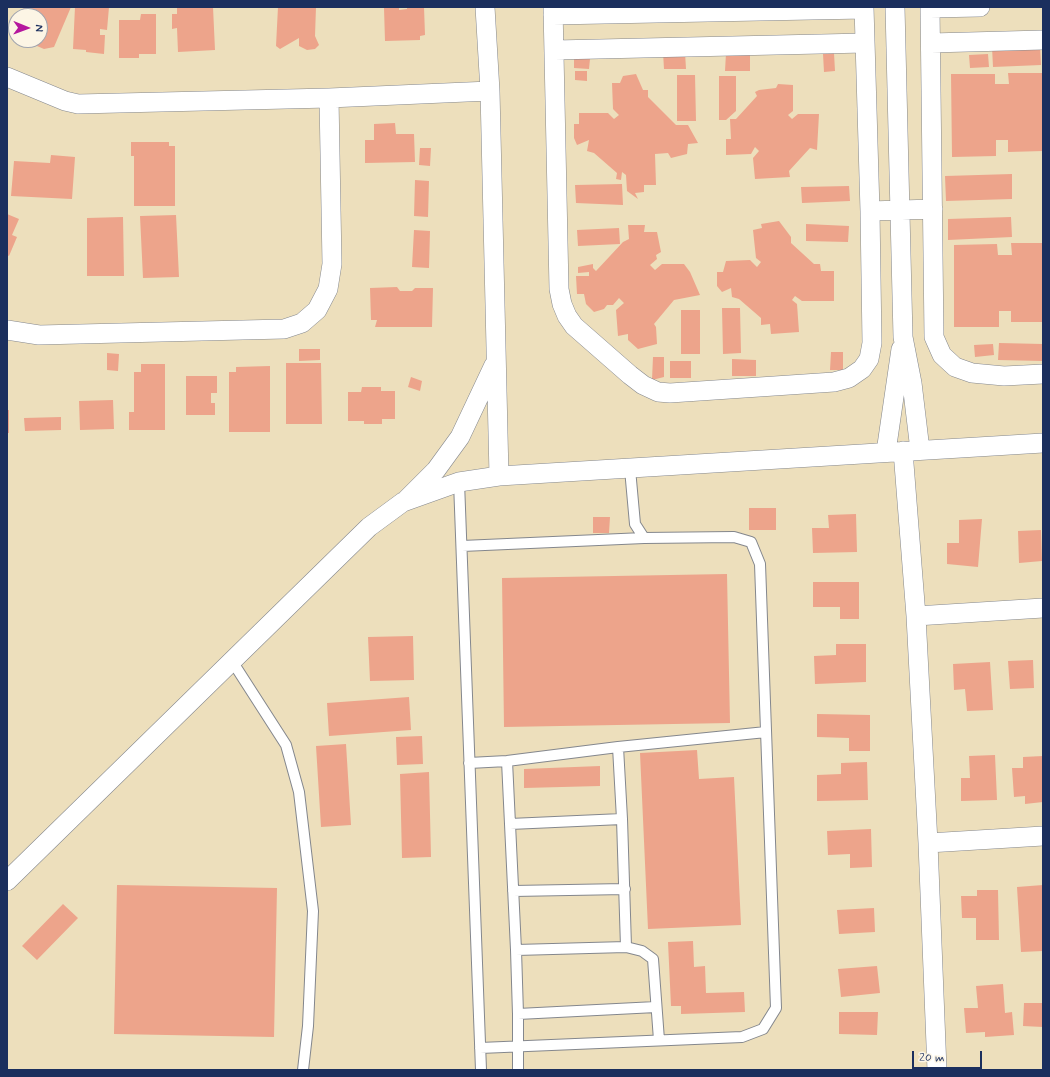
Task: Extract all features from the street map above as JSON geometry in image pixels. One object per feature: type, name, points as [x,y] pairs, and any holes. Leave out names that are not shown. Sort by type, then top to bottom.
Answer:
[{"type":"street","points":[[485,7],[490,91],[499,476]]},
{"type":"street","points":[[894,7],[903,337],[903,451],[916,616],[928,843],[937,1070]]},
{"type":"street","points":[[980,7],[930,7],[934,338],[942,355],[955,368],[972,373],[1004,376],[1043,374]]},
{"type":"street","points":[[864,8],[872,343],[869,359],[862,369],[849,378],[834,382],[658,392],[643,385],[630,375],[574,326],[567,316],[562,304],[559,289],[553,11],[864,8]]},
{"type":"street","points":[[931,43],[1043,40]]},
{"type":"street","points":[[554,50],[864,43]]},
{"type":"street","points":[[7,77],[65,101],[78,104],[329,98],[490,91]]},
{"type":"street","points":[[7,330],[39,334],[284,329],[302,323],[317,310],[328,289],[332,264],[329,98]]},
{"type":"street","points":[[870,211],[933,209]]},
{"type":"street","points":[[903,337],[912,383],[903,451]]},
{"type":"street","points":[[7,882],[369,527],[403,502],[436,470],[460,437],[496,360]]},
{"type":"street","points":[[403,502],[459,482],[499,476],[1043,443]]},
{"type":"street","points":[[916,616],[1043,608]]},
{"type":"street","points":[[928,843],[1043,836]]},
{"type":"lane","points":[[630,469],[635,524],[644,538]]},
{"type":"lane","points":[[459,482],[481,1070]]},
{"type":"lane","points":[[462,546],[644,538],[734,537],[751,542],[760,564],[776,1008],[763,1028],[742,1037],[517,1048],[480,1048]]},
{"type":"lane","points":[[232,661],[286,745],[299,792],[313,911],[308,1026],[303,1070]]},
{"type":"lane","points":[[469,763],[507,761],[618,747],[766,732]]},
{"type":"lane","points":[[618,747],[625,889],[626,947]]},
{"type":"lane","points":[[507,761],[516,950],[518,1070]]},
{"type":"lane","points":[[510,824],[622,819]]},
{"type":"lane","points":[[513,891],[625,889]]},
{"type":"lane","points":[[516,950],[626,947],[642,951],[653,959],[659,1040]]},
{"type":"lane","points":[[518,1014],[656,1007]]},
{"type":"building","points":[[71,7],[54,47],[44,49],[42,48],[48,48],[48,8],[24,8]]},
{"type":"building","points":[[75,7],[109,7],[107,30],[100,29],[100,35],[105,35],[104,54],[73,49]]},
{"type":"building","points":[[177,7],[213,7],[215,50],[178,52],[177,28],[172,29],[172,14],[177,14]]},
{"type":"building","points":[[278,7],[316,7],[315,36],[319,45],[315,49],[307,50],[299,46],[299,38],[280,49],[276,46]]},
{"type":"building","points":[[399,7],[399,10],[407,9],[407,7],[424,7],[425,35],[420,36],[420,40],[385,41],[384,8]]},
{"type":"building","points":[[141,14],[156,14],[156,54],[139,54],[139,58],[119,58],[119,20],[140,20]]},
{"type":"building","points":[[1040,45],[1041,65],[993,67],[992,47]]},
{"type":"building","points":[[663,52],[685,52],[686,69],[664,69]]},
{"type":"building","points":[[726,53],[750,53],[750,71],[725,71]]},
{"type":"building","points":[[834,53],[835,71],[824,72],[823,54]]},
{"type":"building","points":[[988,54],[989,67],[970,68],[969,55]]},
{"type":"building","points":[[574,58],[590,59],[589,69],[574,68]]},
{"type":"building","points":[[575,71],[587,71],[587,81],[575,80]]},
{"type":"building","points":[[1008,73],[1043,73],[1043,151],[1008,152],[1008,140],[996,140],[996,156],[952,157],[951,74],[995,74],[995,84],[1009,84]]},
{"type":"building","points":[[636,74],[643,90],[648,90],[648,97],[676,125],[688,125],[698,143],[688,144],[687,154],[671,158],[668,153],[655,154],[656,185],[644,185],[644,192],[635,193],[638,199],[627,191],[626,175],[622,172],[621,180],[616,179],[617,173],[594,153],[587,151],[589,140],[577,145],[574,138],[574,124],[579,124],[579,113],[608,113],[614,119],[619,115],[613,109],[612,83],[620,83],[623,76]]},
{"type":"building","points":[[677,75],[695,75],[696,121],[677,121]]},
{"type":"building","points":[[719,76],[736,76],[736,111],[726,120],[719,120]]},
{"type":"building","points":[[778,84],[793,85],[793,111],[788,115],[792,119],[798,114],[819,114],[817,150],[810,148],[789,171],[790,177],[755,179],[753,158],[759,151],[755,147],[751,154],[726,155],[726,139],[731,139],[730,119],[736,119],[757,96],[755,92],[759,90],[776,88]]},
{"type":"building","points":[[395,123],[396,134],[414,134],[415,162],[365,163],[365,140],[374,140],[374,124]]},
{"type":"building","points":[[131,142],[169,142],[169,146],[175,146],[175,206],[134,206],[134,156],[131,156]]},
{"type":"building","points":[[420,148],[431,148],[430,166],[419,165]]},
{"type":"building","points":[[51,155],[75,157],[72,199],[11,196],[14,161],[50,163]]},
{"type":"building","points":[[1012,174],[1012,199],[946,201],[945,176]]},
{"type":"building","points":[[415,180],[429,181],[428,217],[414,216]]},
{"type":"building","points":[[622,184],[623,205],[576,203],[575,185]]},
{"type":"building","points":[[849,186],[850,201],[802,203],[801,187]]},
{"type":"building","points":[[7,214],[19,219],[12,235],[17,237],[9,256],[7,255]]},
{"type":"building","points":[[176,215],[179,277],[143,278],[140,216]]},
{"type":"building","points":[[123,217],[124,276],[87,276],[87,218]]},
{"type":"building","points":[[1011,217],[1012,237],[948,240],[948,219]]},
{"type":"building","points":[[779,221],[791,237],[791,243],[814,264],[820,264],[821,271],[834,271],[834,301],[802,301],[795,296],[792,300],[797,304],[799,332],[771,334],[770,324],[761,325],[761,318],[739,299],[732,297],[731,288],[722,292],[717,286],[717,272],[723,272],[726,261],[750,260],[757,267],[761,262],[756,258],[753,230],[762,228],[761,224]]},
{"type":"building","points":[[806,224],[849,226],[848,242],[806,241]]},
{"type":"building","points":[[628,225],[645,225],[644,232],[657,232],[661,252],[656,255],[657,259],[650,265],[655,270],[662,264],[684,264],[690,272],[700,295],[674,300],[654,324],[656,327],[657,344],[638,349],[628,340],[628,334],[618,336],[616,310],[624,303],[619,298],[613,305],[607,305],[604,309],[594,312],[586,304],[584,294],[577,294],[576,276],[589,276],[589,272],[578,273],[578,267],[593,264],[593,268],[596,271],[623,242],[629,239]]},
{"type":"building","points":[[619,228],[620,244],[578,246],[577,230]]},
{"type":"building","points":[[414,230],[430,231],[429,268],[412,267]]},
{"type":"building","points":[[1011,243],[1043,243],[1043,322],[1011,322],[1011,311],[999,311],[999,327],[954,327],[954,245],[997,244],[998,255],[1012,255]]},
{"type":"building","points":[[397,287],[400,291],[412,291],[415,288],[433,288],[432,327],[375,327],[377,320],[371,320],[370,288]]},
{"type":"building","points":[[722,308],[740,308],[741,353],[723,354]]},
{"type":"building","points":[[681,310],[700,310],[700,354],[681,354]]},
{"type":"building","points":[[999,343],[1043,344],[1043,361],[998,360]]},
{"type":"building","points":[[993,344],[994,355],[975,357],[974,345]]},
{"type":"building","points":[[299,349],[320,349],[320,360],[299,361]]},
{"type":"building","points":[[831,352],[843,352],[843,370],[830,370]]},
{"type":"building","points":[[107,353],[119,354],[118,371],[107,370]]},
{"type":"building","points":[[653,357],[664,357],[664,377],[652,380]]},
{"type":"building","points":[[732,359],[756,360],[756,376],[732,376]]},
{"type":"building","points":[[670,361],[691,361],[691,378],[670,378]]},
{"type":"building","points":[[286,363],[321,363],[322,424],[286,424]]},
{"type":"building","points":[[141,364],[165,364],[165,430],[129,430],[129,412],[134,412],[134,372],[141,372]]},
{"type":"building","points":[[270,366],[270,432],[229,432],[229,372],[236,372],[236,367]]},
{"type":"building","points":[[186,376],[217,376],[217,393],[211,393],[211,403],[215,403],[215,415],[186,415]]},
{"type":"building","points":[[411,377],[422,381],[420,391],[408,387]]},
{"type":"building","points":[[362,387],[381,387],[381,391],[395,391],[395,419],[382,419],[382,424],[364,424],[364,421],[348,421],[348,392],[361,392]]},
{"type":"building","points":[[113,400],[114,429],[80,430],[79,401]]},
{"type":"building","points":[[7,410],[9,410],[9,433],[7,433]]},
{"type":"building","points":[[61,417],[61,430],[25,431],[24,418]]},
{"type":"building","points":[[749,508],[776,508],[776,530],[749,530]]},
{"type":"building","points":[[856,514],[857,552],[813,553],[812,528],[829,528],[828,515]]},
{"type":"building","points":[[593,517],[610,517],[609,533],[593,533]]},
{"type":"building","points":[[982,519],[978,567],[947,564],[947,543],[959,543],[959,520]]},
{"type":"building","points":[[1041,530],[1042,561],[1019,563],[1018,531]]},
{"type":"building","points":[[727,574],[730,723],[504,727],[502,578]]},
{"type":"building","points":[[813,582],[859,582],[859,619],[840,619],[840,607],[813,607]]},
{"type":"building","points":[[413,636],[414,680],[370,681],[368,637]]},
{"type":"building","points":[[836,644],[866,644],[866,682],[815,684],[814,656],[836,655]]},
{"type":"building","points":[[1033,660],[1034,688],[1010,689],[1008,661]]},
{"type":"building","points":[[990,662],[993,710],[967,711],[965,689],[954,690],[953,664]]},
{"type":"building","points":[[409,697],[411,730],[329,736],[327,703]]},
{"type":"building","points":[[817,714],[870,715],[870,751],[849,751],[849,738],[817,737]]},
{"type":"building","points":[[422,736],[423,764],[397,765],[396,737]]},
{"type":"building","points":[[346,744],[351,825],[321,827],[316,746]]},
{"type":"building","points":[[697,750],[699,779],[734,777],[741,925],[648,929],[640,753]]},
{"type":"building","points":[[995,755],[997,800],[961,801],[961,778],[970,778],[969,756]]},
{"type":"building","points":[[1043,756],[1043,802],[1025,804],[1025,796],[1014,797],[1012,768],[1023,768],[1023,757]]},
{"type":"building","points":[[867,762],[868,800],[817,801],[817,775],[841,774],[841,763]]},
{"type":"building","points":[[600,766],[600,786],[524,788],[524,769]]},
{"type":"building","points":[[429,772],[431,857],[402,858],[400,774]]},
{"type":"building","points":[[871,829],[872,867],[850,868],[850,854],[828,855],[827,831]]},
{"type":"building","points":[[117,885],[277,888],[274,1037],[114,1034]]},
{"type":"building","points":[[1043,885],[1043,951],[1021,952],[1017,887]]},
{"type":"building","points":[[977,890],[998,890],[999,940],[976,940],[976,918],[962,918],[961,896],[977,896]]},
{"type":"building","points":[[63,904],[78,918],[37,960],[22,946]]},
{"type":"building","points":[[874,908],[875,932],[839,934],[837,910]]},
{"type":"building","points":[[693,941],[694,967],[705,966],[706,993],[744,992],[745,1012],[681,1014],[681,1006],[671,1006],[668,942]]},
{"type":"building","points":[[877,966],[880,993],[841,997],[838,969]]},
{"type":"building","points":[[1003,984],[1005,1013],[1012,1012],[1014,1035],[985,1037],[985,1032],[966,1033],[964,1008],[978,1008],[976,986]]},
{"type":"building","points":[[1024,1003],[1043,1003],[1043,1027],[1023,1026]]},
{"type":"building","points":[[839,1012],[878,1012],[877,1035],[839,1034]]}]
